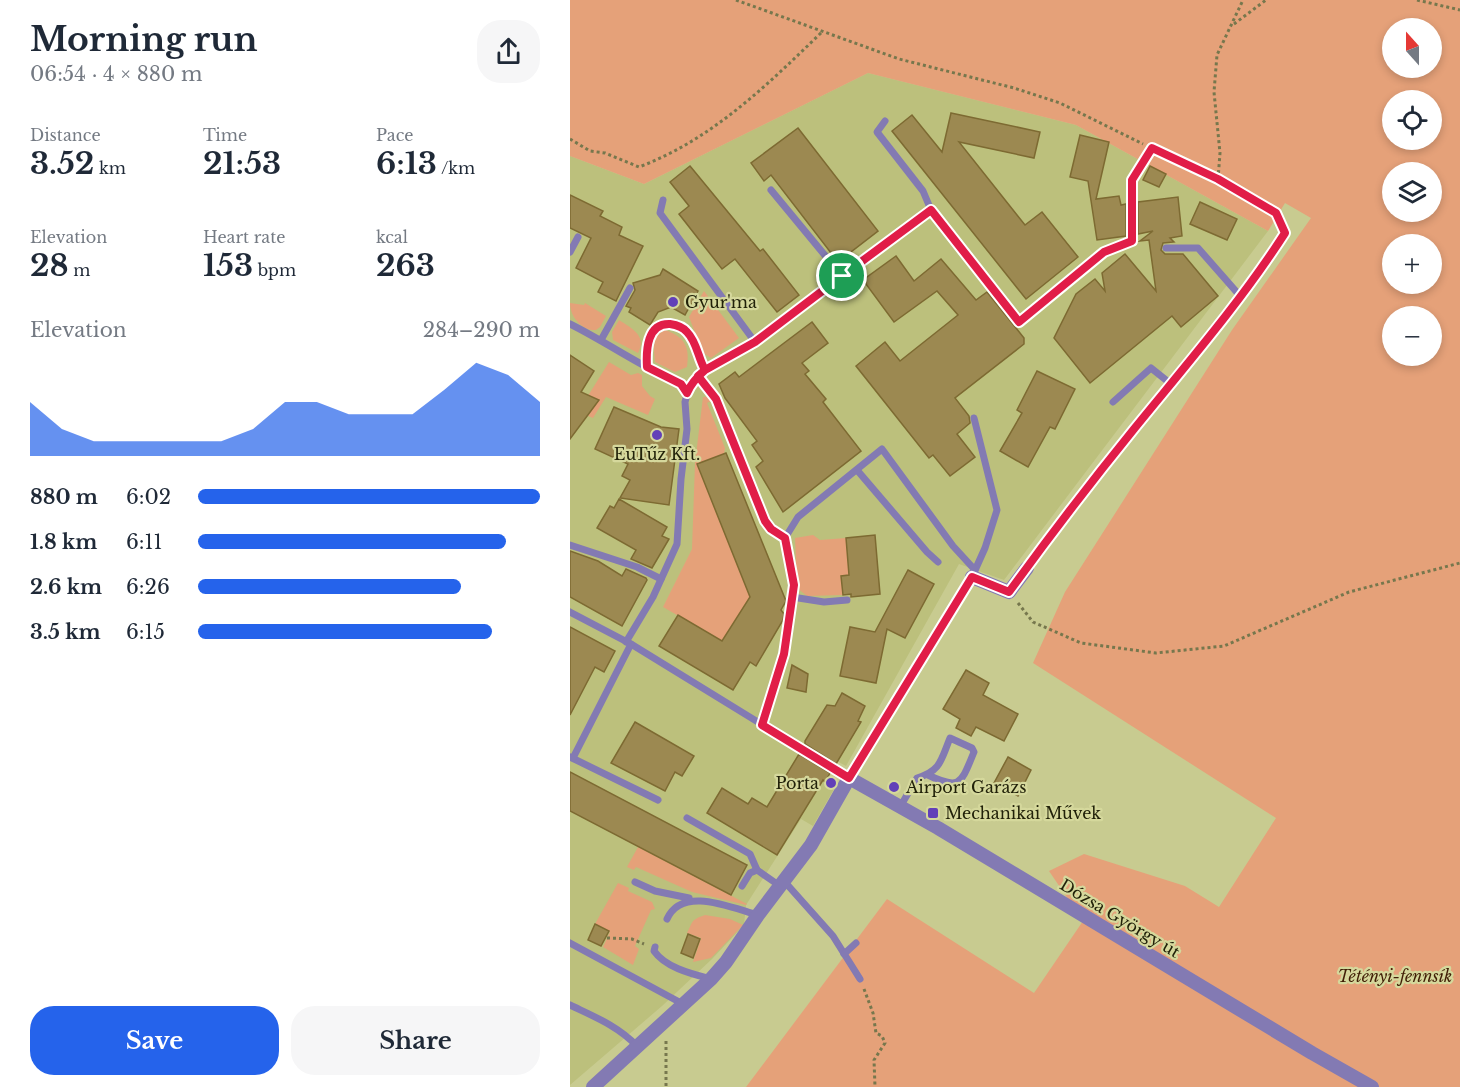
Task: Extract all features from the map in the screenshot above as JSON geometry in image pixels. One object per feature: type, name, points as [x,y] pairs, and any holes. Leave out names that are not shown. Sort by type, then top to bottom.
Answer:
[{"type":"street","points":[[974,574],[1009,592],[1027,568]]},
{"type":"street","points":[[593,1087],[711,979],[726,962],[811,845],[849,778]]},
{"type":"street","name":"Dózsa György út","points":[[849,778],[938,828],[1372,1087]]},
{"type":"lane","points":[[885,121],[877,132],[923,191],[931,210],[1019,322],[1104,252],[1132,241],[1132,180],[1152,148]]},
{"type":"lane","points":[[771,190],[842,276]]},
{"type":"lane","points":[[663,200],[660,213],[755,342]]},
{"type":"lane","points":[[658,800],[572,758],[677,544],[687,429],[685,402],[690,384],[705,370],[755,342],[931,210]]},
{"type":"lane","points":[[570,252],[578,237]]},
{"type":"lane","points":[[1166,248],[1198,248],[1241,297]]},
{"type":"lane","points":[[1027,568],[1132,431],[1262,269]]},
{"type":"lane","points":[[601,340],[630,288]]},
{"type":"lane","points":[[570,324],[681,384],[687,393]]},
{"type":"lane","points":[[647,367],[646,350],[649,337],[655,328],[665,324],[677,325],[686,331],[694,342],[705,370]]},
{"type":"lane","points":[[1113,402],[1151,368],[1171,384]]},
{"type":"lane","points":[[698,376],[716,399],[765,521],[771,529],[785,538]]},
{"type":"lane","points":[[570,612],[629,643],[849,778],[974,574],[985,548],[997,510],[974,418]]},
{"type":"lane","points":[[762,725],[784,654],[794,585],[785,538],[798,516],[882,449],[974,574]]},
{"type":"lane","points":[[857,470],[938,562]]},
{"type":"lane","points":[[570,545],[637,567],[661,579]]},
{"type":"lane","points":[[792,597],[824,602],[847,600]]},
{"type":"lane","points":[[900,807],[917,778],[937,769],[950,738],[972,748],[974,752],[964,776],[956,784],[947,785],[928,775]]},
{"type":"lane","points":[[687,818],[750,854],[757,870],[782,883],[833,936],[860,979]]},
{"type":"lane","points":[[742,886],[750,873],[757,870]]},
{"type":"lane","points":[[635,882],[655,891],[758,915]]},
{"type":"lane","points":[[667,918],[676,906],[685,901],[697,900]]},
{"type":"lane","points":[[570,943],[683,1004]]},
{"type":"lane","points":[[844,954],[855,943]]},
{"type":"lane","points":[[655,948],[654,951],[659,959],[688,973],[711,979]]},
{"type":"lane","points":[[570,1005],[612,1025],[637,1046]]},
{"type":"path","points":[[736,0],[899,59],[1014,88],[1060,103],[1218,179],[1276,213],[1281,221],[1285,233],[1262,269]]},
{"type":"path","points":[[1218,179],[1220,153],[1214,92],[1217,55],[1243,0]]},
{"type":"path","points":[[1232,26],[1266,0]]},
{"type":"path","points":[[1418,0],[1460,10]]},
{"type":"path","points":[[570,139],[590,151],[605,153],[639,166],[670,154],[732,115],[823,31]]},
{"type":"path","points":[[1009,592],[1033,622],[1081,643],[1156,653],[1224,646],[1349,592],[1460,563]]},
{"type":"path","points":[[607,939],[632,939],[655,948]]},
{"type":"path","points":[[860,979],[873,1013],[876,1033],[882,1036],[885,1043],[874,1060],[875,1087]]},
{"type":"path","points":[[663,1022],[667,1046],[666,1087]]},
{"type":"shaded area","points":[[868,73],[1076,125],[1268,231],[1004,580],[959,564],[846,766],[835,760],[828,775],[838,782],[813,826],[801,819],[746,905],[744,925],[662,1006],[570,1085],[570,156],[644,184]]},
{"type":"green space","name":"Tétényi-fennsík","points":[[570,0],[1460,0],[1460,1087],[746,1087],[887,899],[1034,993],[1083,921],[1049,871],[1084,854],[1185,886],[1219,907],[1276,818],[1033,663],[1065,592],[1232,330],[1311,218],[1285,203],[1268,231],[1076,125],[868,73],[644,184],[570,156]]},
{"type":"green space","points":[[704,291],[739,338],[711,358],[703,353],[689,317]]},
{"type":"green space","points":[[570,303],[584,305],[585,303],[606,316],[600,327],[591,330],[582,326],[572,313]]},
{"type":"green space","points":[[619,320],[640,337],[638,353],[613,340],[612,332]]},
{"type":"green space","points":[[665,330],[682,340],[687,348],[687,367],[675,372],[655,362],[655,340]]},
{"type":"green space","points":[[609,362],[631,375],[638,373],[642,375],[642,386],[655,399],[648,415],[606,397],[593,418],[578,412]]},
{"type":"green space","points":[[703,397],[710,397],[711,401],[707,403],[725,448],[724,454],[697,465],[750,597],[722,641],[663,607],[692,549],[695,463]]},
{"type":"green space","points":[[813,535],[820,540],[846,538],[849,575],[841,576],[843,595],[807,596],[797,588],[795,538]]},
{"type":"green space","points":[[638,847],[747,904],[692,892],[636,867],[634,870],[627,867]]},
{"type":"green space","points":[[618,883],[629,888],[628,891],[652,902],[655,909],[651,910],[635,946],[639,949],[633,965],[603,947],[610,932],[595,924]]},
{"type":"green space","points":[[705,915],[730,919],[743,925],[711,958],[693,962],[701,938],[687,933],[694,920]]},
{"type":"building","points":[[951,113],[1040,132],[1034,158],[959,142],[1025,225],[1042,212],[1078,257],[1026,299],[892,131],[912,115],[942,152]]},
{"type":"building","points":[[798,128],[878,231],[838,262],[771,175],[764,181],[751,163]]},
{"type":"building","points":[[1080,135],[1109,142],[1096,199],[1119,196],[1121,205],[1126,204],[1126,236],[1097,240],[1088,181],[1070,177]]},
{"type":"building","points":[[690,166],[760,251],[763,249],[799,295],[777,312],[735,259],[722,269],[679,214],[689,206],[670,182]]},
{"type":"building","points":[[1150,166],[1166,174],[1159,187],[1143,180]]},
{"type":"building","points":[[570,195],[603,211],[600,216],[622,227],[619,235],[643,246],[616,301],[598,292],[603,282],[576,268],[591,238],[570,228]]},
{"type":"building","points":[[1178,197],[1182,236],[1170,238],[1174,242],[1163,243],[1161,250],[1165,254],[1183,254],[1218,296],[1181,327],[1172,316],[1090,383],[1054,338],[1076,294],[1095,279],[1105,291],[1102,273],[1125,254],[1156,291],[1149,240],[1140,241],[1153,231],[1138,234],[1138,202]]},
{"type":"building","points":[[1200,202],[1237,219],[1227,240],[1190,224]]},
{"type":"building","points":[[896,256],[914,281],[941,259],[976,300],[987,292],[1024,338],[1024,344],[955,398],[969,416],[970,423],[957,434],[975,457],[950,476],[933,455],[929,458],[856,366],[885,342],[900,361],[958,315],[937,291],[894,322],[863,280]]},
{"type":"building","points":[[663,269],[698,291],[685,315],[671,307],[658,312],[650,325],[629,312],[631,308],[626,306],[635,290],[633,283],[660,275]]},
{"type":"building","points":[[812,322],[828,343],[802,363],[809,371],[805,374],[826,399],[823,402],[861,451],[783,512],[756,467],[763,461],[752,445],[757,441],[725,398],[719,384],[735,372],[739,377]]},
{"type":"building","points":[[570,355],[594,371],[581,392],[599,400],[570,439]]},
{"type":"building","points":[[1037,371],[1075,389],[1055,429],[1050,427],[1028,467],[1000,451],[1022,413],[1017,410]]},
{"type":"building","points":[[614,407],[661,427],[679,429],[669,505],[620,498],[630,480],[622,476],[628,464],[595,449]]},
{"type":"building","points":[[726,453],[786,601],[781,610],[784,614],[783,620],[756,666],[750,662],[733,690],[659,646],[678,615],[722,641],[750,597],[697,464]]},
{"type":"building","points":[[619,499],[667,527],[662,536],[669,539],[652,568],[631,559],[636,550],[597,528],[610,506],[614,508]]},
{"type":"building","points":[[875,535],[880,594],[851,597],[851,594],[843,595],[841,576],[849,575],[846,538]]},
{"type":"building","points":[[570,551],[598,561],[622,576],[626,569],[646,578],[622,626],[570,597]]},
{"type":"building","points":[[908,570],[934,584],[905,638],[887,629],[876,683],[840,676],[850,627],[875,632]]},
{"type":"building","points":[[570,627],[615,651],[604,672],[595,667],[570,715]]},
{"type":"building","points":[[792,665],[808,674],[806,692],[787,688]]},
{"type":"building","points":[[966,670],[989,683],[983,695],[1018,714],[1004,741],[976,727],[971,736],[956,728],[960,719],[943,709]]},
{"type":"building","points":[[842,693],[865,706],[858,721],[861,722],[836,764],[805,744],[805,741],[827,705],[835,706]]},
{"type":"building","points":[[635,722],[694,756],[682,776],[675,772],[665,791],[611,763]]},
{"type":"building","points":[[799,754],[830,773],[825,782],[823,780],[777,855],[707,813],[722,788],[748,804],[752,798],[767,807]]},
{"type":"building","points":[[1008,757],[1031,770],[1018,796],[994,783]]},
{"type":"building","points":[[570,772],[747,865],[731,895],[570,811]]},
{"type":"building","points":[[595,924],[609,931],[601,946],[588,940]]},
{"type":"building","points":[[688,934],[700,939],[693,958],[681,953]]},
{"type":"place","name":"Gyur'ma","points":[[673,302]]},
{"type":"place","name":"EuTűz Kft.","points":[[657,435]]},
{"type":"place","name":"Porta","points":[[831,783]]},
{"type":"place","name":"Airport Garázs","points":[[894,787]]},
{"type":"place","name":"Mechanikai Művek","points":[[933,813]]},
{"type":"route","points":[[842,276],[755,342],[705,370],[698,376],[690,384],[687,393],[681,384],[647,367],[646,350],[649,337],[655,328],[665,324],[677,325],[686,331],[694,342],[705,370],[698,376],[716,399],[765,521],[771,529],[785,538],[794,585],[784,654],[762,725],[849,778],[972,577],[1009,592],[1132,431],[1230,312],[1285,233],[1276,213],[1218,179],[1152,148],[1132,180],[1132,241],[1104,252],[1019,322],[931,210],[842,276]]}]
